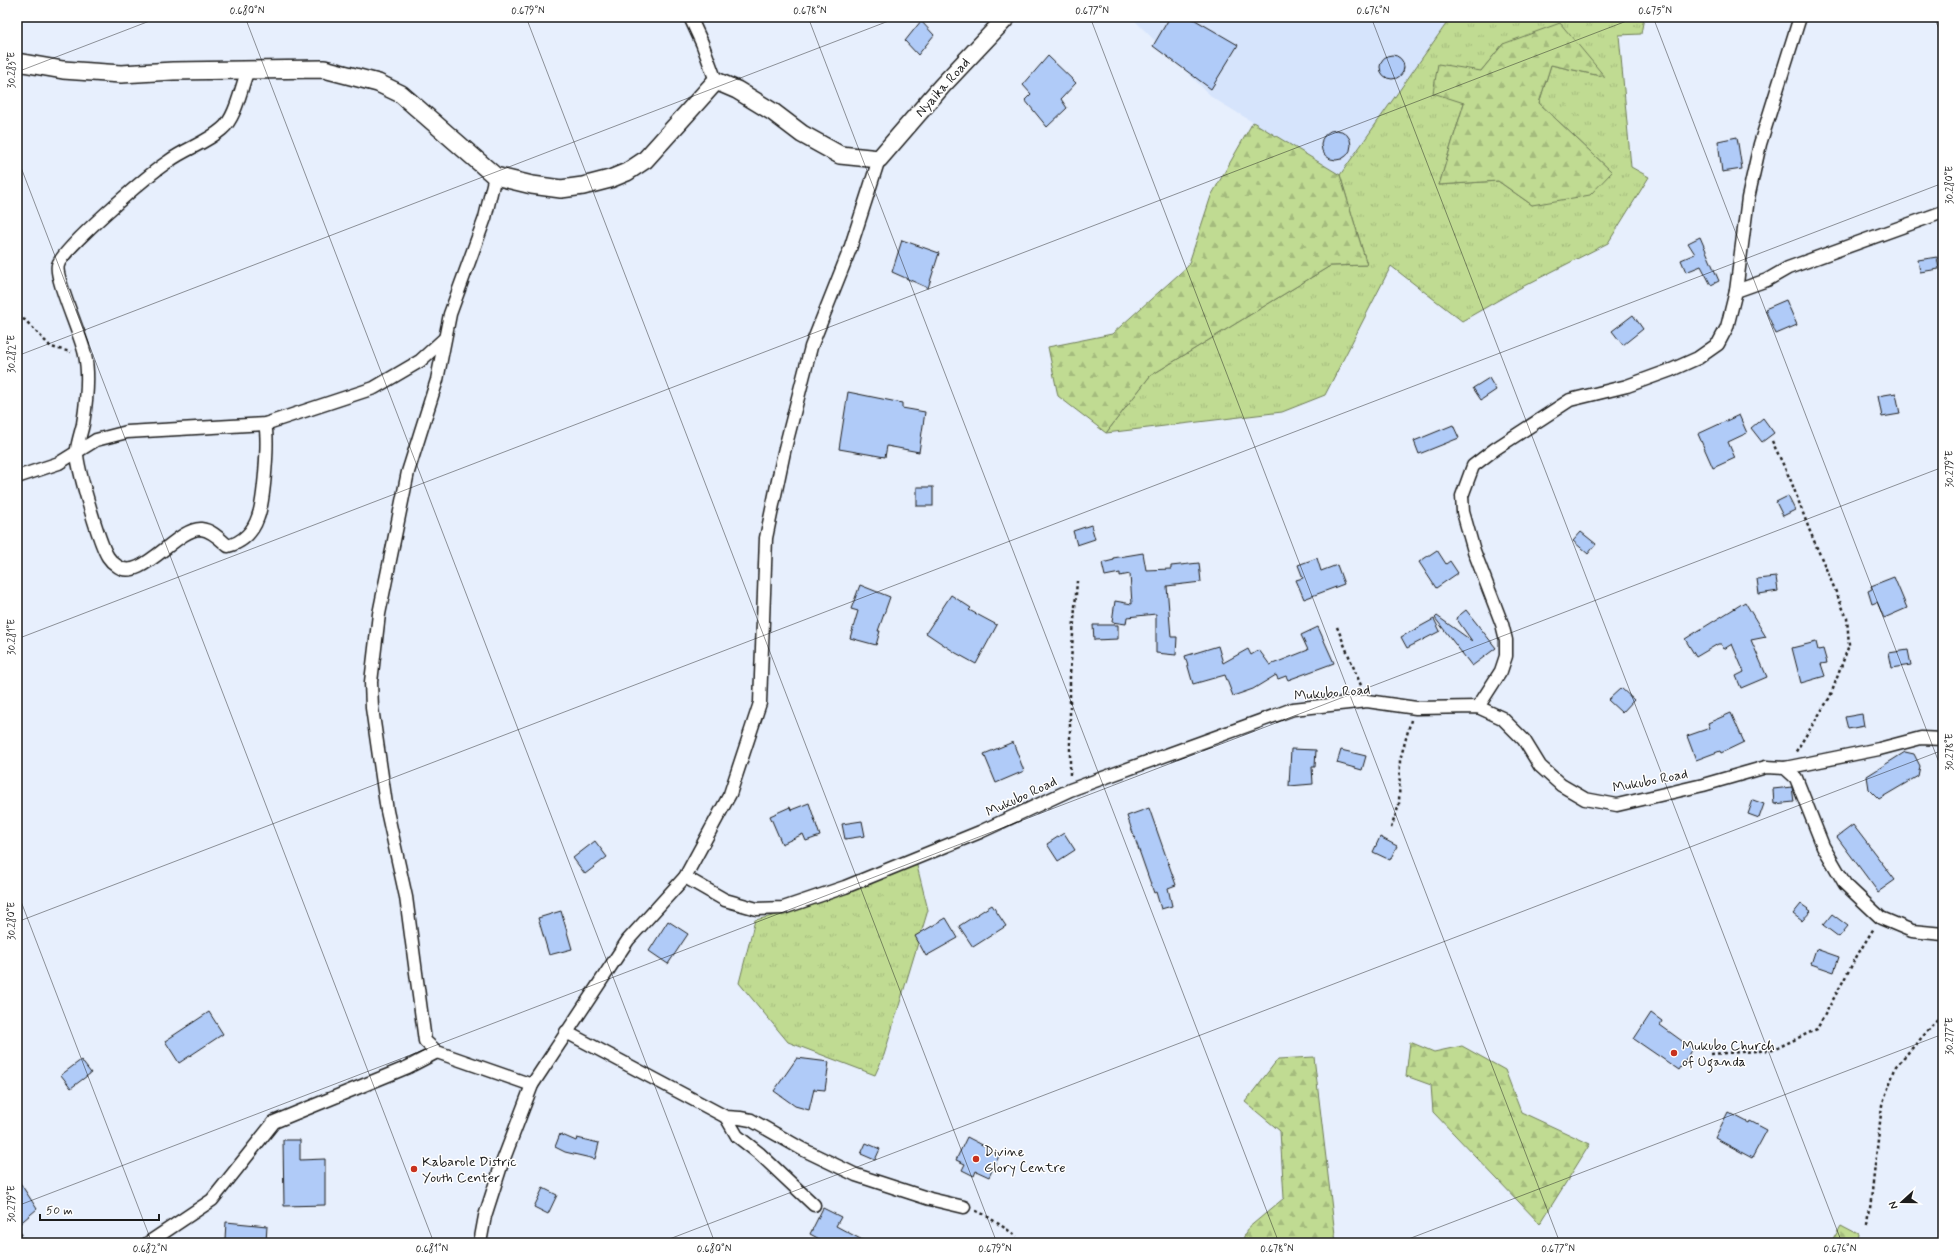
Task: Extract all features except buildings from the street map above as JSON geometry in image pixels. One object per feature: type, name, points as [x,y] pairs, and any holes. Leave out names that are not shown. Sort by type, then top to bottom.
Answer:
[{"type":"street","points":[[480,1243],[485,1216],[501,1166],[532,1085],[628,940],[685,877],[730,794],[760,703],[766,538],[784,452],[811,347],[850,249],[879,158],[840,154],[802,134],[773,112],[737,90],[716,80],[690,17]]},
{"type":"street","name":"Nyaika Road","points":[[879,158],[942,86],[1007,17]]},
{"type":"street","points":[[1478,707],[1501,671],[1506,656],[1506,640],[1502,624],[1474,551],[1462,512],[1462,496],[1473,466],[1495,449],[1570,400],[1627,386],[1698,358],[1718,344],[1727,327],[1736,291],[1748,198],[1760,144],[1800,17]]},
{"type":"street","points":[[17,62],[63,70],[121,74],[173,71],[324,68],[378,83],[401,94],[495,176],[532,186],[561,189],[610,180],[627,172],[645,160],[716,80]]},
{"type":"street","points":[[248,70],[232,117],[223,129],[169,160],[150,175],[68,249],[57,265],[58,278],[74,318],[85,355],[87,371],[83,423],[77,451],[86,494],[108,557],[117,567],[128,570],[141,566],[188,533],[201,529],[212,532],[228,546],[238,544],[244,539],[252,530],[259,516],[266,455],[267,434],[265,424]]},
{"type":"street","points":[[495,176],[485,218],[465,270],[444,339],[437,380],[408,472],[379,614],[371,682],[372,708],[387,811],[406,897],[425,1041],[437,1052],[532,1085]]},
{"type":"street","points":[[1736,291],[1767,280],[1788,268],[1943,212]]},
{"type":"street","points":[[17,477],[59,462],[96,440],[128,432],[265,424],[374,388],[420,361],[444,339]]},
{"type":"street","name":"Mukubo Road","points":[[685,877],[725,900],[757,910],[783,908],[845,886],[980,832],[1070,790],[1293,709],[1367,701],[1416,708],[1478,707],[1502,718],[1524,740],[1540,766],[1561,785],[1585,799],[1617,805],[1703,785],[1766,768],[1785,768],[1879,749],[1921,738],[1943,739]]},
{"type":"street","points":[[1785,768],[1796,778],[1824,846],[1845,884],[1881,918],[1912,931],[1943,934]]},
{"type":"street","points":[[566,1032],[726,1118],[738,1136],[771,1164],[814,1205]]},
{"type":"street","points":[[148,1243],[212,1200],[274,1122],[408,1067],[437,1052]]},
{"type":"street","points":[[726,1118],[752,1120],[802,1149],[856,1175],[930,1200],[964,1207]]},
{"type":"path","points":[[17,317],[25,320],[51,347],[85,355]]},
{"type":"path","points":[[1772,441],[1791,481],[1809,529],[1847,618],[1849,645],[1830,697],[1785,768]]},
{"type":"path","points":[[1070,790],[1070,674],[1077,581]]},
{"type":"path","points":[[1337,627],[1367,701]]},
{"type":"path","points":[[1391,828],[1399,805],[1400,760],[1416,708]]},
{"type":"path","points":[[1711,1054],[1773,1050],[1817,1029],[1858,954],[1881,918]]},
{"type":"path","points":[[1868,1226],[1882,1105],[1896,1066],[1943,1014]]},
{"type":"path","points":[[964,1207],[985,1215],[1017,1236]]},
{"type":"path","points":[[20,1233],[27,1243]]},
{"type":"shaded area","points":[[1131,17],[1451,17],[1340,175],[1213,98]]},
{"type":"green space","points":[[1451,17],[1644,17],[1641,34],[1619,35],[1631,167],[1649,177],[1608,243],[1518,289],[1462,321],[1391,266],[1325,395],[1282,412],[1106,433],[1150,376],[1330,266],[1367,265],[1340,175]],"holes":[[[1503,44],[1605,77],[1551,65],[1539,103],[1612,172],[1532,205],[1498,181],[1439,185],[1464,103],[1481,71]]]},
{"type":"green space","points":[[1560,23],[1605,77],[1551,65],[1539,103],[1612,172],[1590,195],[1532,205],[1498,181],[1439,185],[1464,103],[1433,93],[1438,64],[1481,71],[1503,44]]},
{"type":"green space","points":[[1253,122],[1340,175],[1367,265],[1330,266],[1150,376],[1106,433],[1058,396],[1048,347],[1112,334],[1188,266],[1211,196]]},
{"type":"green space","points":[[916,862],[928,910],[884,1055],[875,1075],[788,1042],[739,983],[755,920],[786,913]]},
{"type":"green space","points":[[1410,1042],[1434,1052],[1462,1046],[1505,1070],[1521,1112],[1590,1144],[1540,1224],[1433,1112],[1431,1085],[1406,1076]]},
{"type":"green space","points":[[1314,1057],[1336,1243],[1242,1243],[1247,1229],[1284,1198],[1280,1131],[1245,1102],[1278,1059]]},
{"type":"green space","points":[[1841,1226],[1860,1236],[1859,1243],[1831,1243]]},
{"type":"place","name":"Mukubo Church of Uganda","points":[[1674,1053]]},
{"type":"place","name":"Divine Glory Centre","points":[[976,1159]]},
{"type":"place","name":"Kabarole Distric Youth Center","points":[[414,1169]]}]
